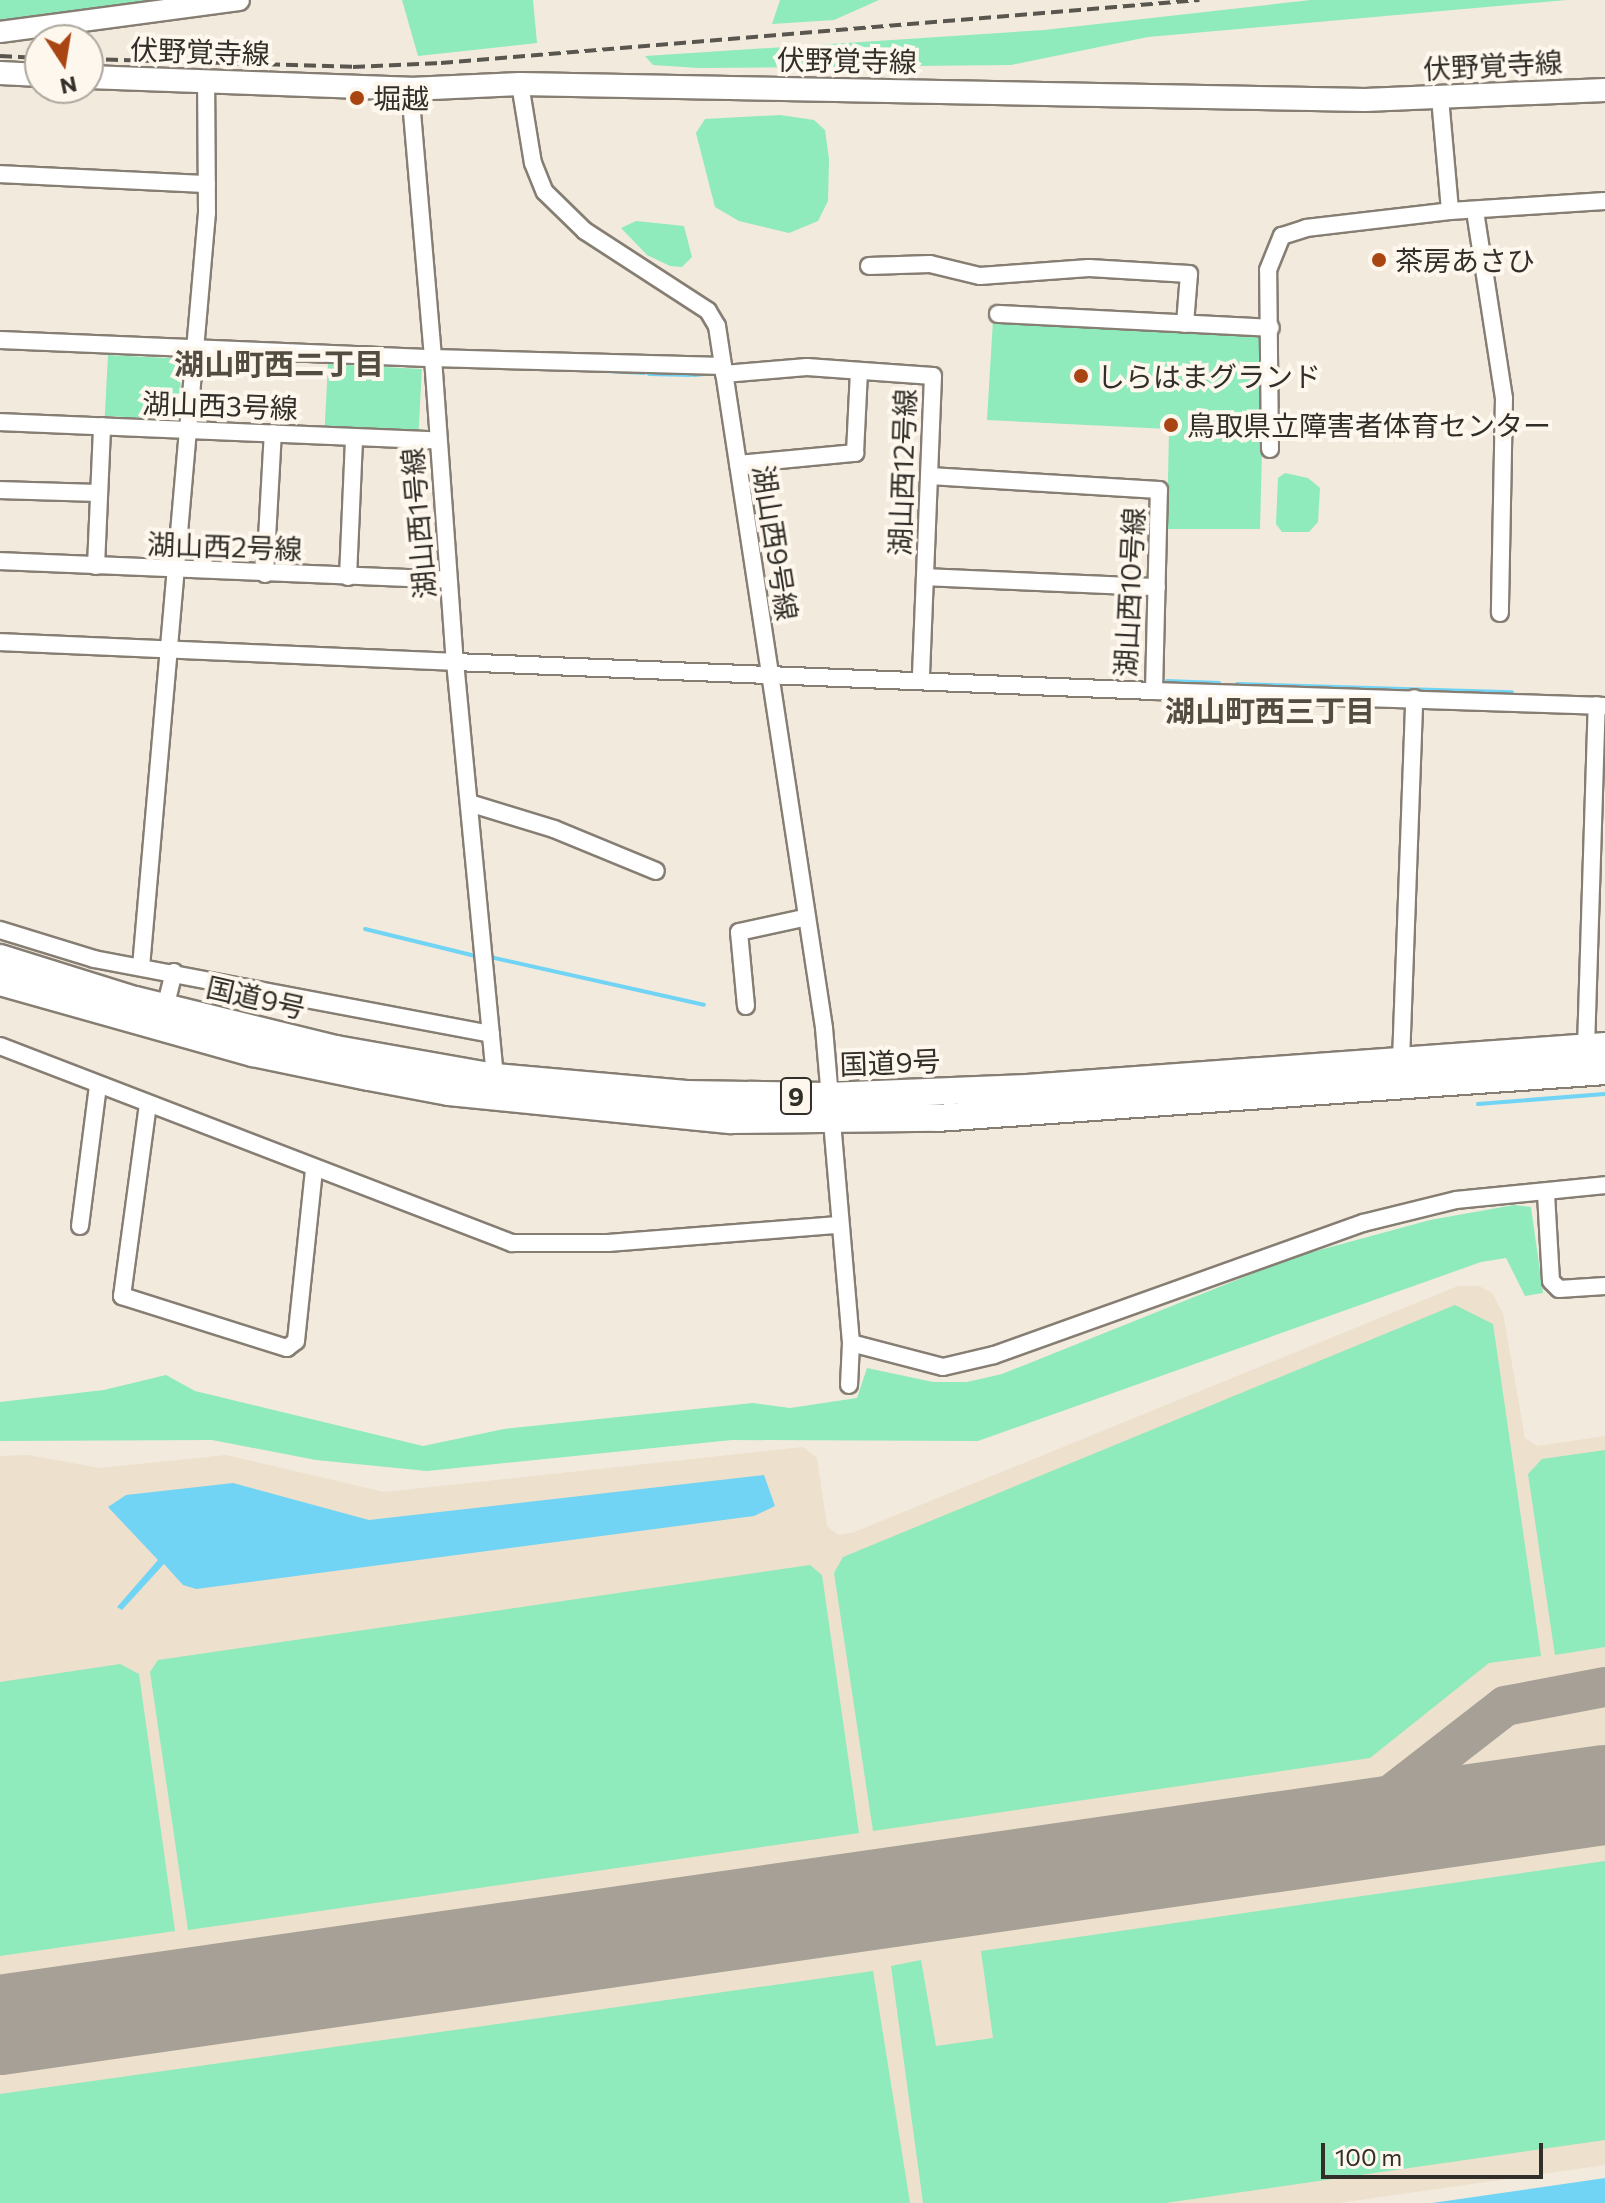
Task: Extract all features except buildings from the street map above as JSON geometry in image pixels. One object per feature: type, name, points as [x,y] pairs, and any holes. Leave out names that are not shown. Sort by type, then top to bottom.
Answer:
[{"type":"highway","name":"国道9号","points":[[0,958],[165,1008],[336,1049],[495,1077],[828,1108],[1052,1111],[1605,1071]]},
{"type":"highway","name":"国道9号","points":[[0,982],[253,1053],[449,1092],[732,1120],[828,1108],[1074,1086],[1595,1046]]},
{"type":"main road","points":[[0,73],[24,74]]},
{"type":"main road","name":"伏野覚寺線","points":[[104,78],[410,89],[520,84],[1440,98],[1605,90]]},
{"type":"street","points":[[0,32],[239,0]]},
{"type":"street","points":[[141,967],[207,184],[206,81]]},
{"type":"street","name":"湖山西9号線","points":[[520,84],[533,163],[545,192],[585,231],[708,311],[717,326],[804,918],[824,1028],[838,1225],[851,1343],[849,1385]]},
{"type":"street","name":"湖山西1号線","points":[[410,89],[455,662],[495,1077]]},
{"type":"street","points":[[1440,98],[1450,211]]},
{"type":"street","points":[[0,174],[207,184]]},
{"type":"street","points":[[1270,449],[1269,257],[1282,236],[1306,228],[1450,211],[1605,201]]},
{"type":"street","points":[[1475,211],[1504,398],[1500,613]]},
{"type":"street","points":[[869,266],[930,264],[980,276],[1089,268],[1189,274],[1185,324]]},
{"type":"street","points":[[998,314],[1271,328]]},
{"type":"street","points":[[0,340],[193,352],[433,358]]},
{"type":"street","name":"湖山西12号線","points":[[433,358],[724,370],[807,367],[933,376],[921,680]]},
{"type":"street","points":[[738,464],[855,453],[859,371]]},
{"type":"street","name":"湖山西3号線","points":[[0,422],[437,440]]},
{"type":"street","points":[[96,566],[102,426]]},
{"type":"street","points":[[265,574],[273,433]]},
{"type":"street","points":[[348,577],[354,437]]},
{"type":"street","name":"湖山西10号線","points":[[455,662],[1154,691],[1159,490],[929,476]]},
{"type":"street","points":[[0,490],[99,493]]},
{"type":"street","name":"湖山西2号線","points":[[0,561],[173,571],[448,580]]},
{"type":"street","points":[[925,577],[1157,587]]},
{"type":"street","points":[[0,642],[455,662]]},
{"type":"street","points":[[1154,691],[1601,705],[1595,1046]]},
{"type":"street","points":[[1401,1061],[1414,698]]},
{"type":"street","points":[[469,803],[554,829],[656,871]]},
{"type":"street","points":[[746,1006],[739,932],[804,918]]},
{"type":"street","points":[[0,930],[94,959],[491,1034]]},
{"type":"street","points":[[165,1008],[174,972]]},
{"type":"street","points":[[0,1046],[512,1243],[536,1245],[838,1225]]},
{"type":"street","points":[[80,1226],[98,1085]]},
{"type":"street","points":[[148,1104],[122,1296],[287,1348],[296,1341],[314,1169]]},
{"type":"street","points":[[851,1343],[943,1367],[994,1355],[1363,1223],[1456,1200],[1546,1194],[1605,1185]]},
{"type":"street","points":[[1546,1194],[1551,1281],[1559,1289],[1605,1286]]},
{"type":"shaded area","points":[[1458,1286],[1479,1286],[1492,1293],[1503,1313],[1525,1438],[1537,1446],[1605,1436],[1605,2165],[1338,2203],[0,2203],[0,1456],[28,1455],[100,1468],[226,1455],[384,1492],[803,1447],[817,1458],[827,1526],[838,1535],[852,1533]]},
{"type":"green space","points":[[0,0],[179,0],[0,25]]},
{"type":"green space","points":[[402,0],[533,0],[537,43],[418,56]]},
{"type":"green space","points":[[780,0],[879,0],[834,20],[772,24]]},
{"type":"green space","points":[[1311,0],[1567,0],[1148,37],[1011,65],[699,68],[653,65],[645,56],[1044,30]]},
{"type":"green space","points":[[780,115],[814,120],[825,130],[829,159],[828,201],[818,221],[789,233],[739,221],[715,207],[696,133],[705,119]]},
{"type":"green space","points":[[636,221],[684,226],[692,257],[682,267],[670,266],[647,255],[621,228]]},
{"type":"green space","name":"鳥取県立障害者体育センター","points":[[993,320],[1265,335],[1260,529],[1167,529],[1169,429],[987,420]]},
{"type":"green space","points":[[108,355],[182,359],[179,420],[105,416]]},
{"type":"green space","points":[[328,364],[422,369],[419,431],[325,426]]},
{"type":"green space","points":[[1285,473],[1308,478],[1320,488],[1318,522],[1309,532],[1282,532],[1276,524],[1278,478]]},
{"type":"green space","points":[[1514,1205],[1531,1207],[1543,1293],[1525,1296],[1506,1258],[1481,1262],[978,1441],[732,1440],[427,1471],[316,1460],[212,1440],[0,1441],[0,1402],[104,1390],[166,1375],[195,1391],[423,1446],[504,1429],[753,1403],[790,1408],[857,1398],[867,1368],[933,1382],[967,1382],[1002,1374],[1294,1257],[1430,1220]]},
{"type":"green space","points":[[1455,1305],[1493,1324],[1541,1656],[1489,1663],[1370,1758],[873,1831],[834,1573],[843,1557]]},
{"type":"green space","points":[[1605,1450],[1605,1647],[1555,1655],[1528,1474],[1542,1459]]},
{"type":"green space","points":[[810,1565],[822,1575],[859,1833],[188,1930],[150,1672],[158,1660]]},
{"type":"green space","points":[[120,1664],[139,1674],[175,1931],[0,1956],[0,1682]]},
{"type":"green space","points":[[1605,1861],[1605,2140],[1165,2203],[923,2203],[891,1966],[921,1960],[936,2046],[993,2038],[981,1951]]},
{"type":"green space","points":[[873,1971],[910,2203],[0,2203],[0,2094]]},
{"type":"water","points":[[764,1475],[775,1506],[754,1516],[196,1589],[183,1585],[164,1564],[122,1610],[117,1607],[158,1560],[108,1507],[126,1495],[233,1483],[369,1520]]},
{"type":"water","points":[[1605,2178],[1605,2203],[1432,2203]]},
{"type":"waterway","points":[[586,370],[645,373]]},
{"type":"waterway","points":[[649,374],[691,375]]},
{"type":"waterway","points":[[694,375],[704,374]]},
{"type":"waterway","points":[[1167,681],[1219,683]]},
{"type":"waterway","points":[[1237,684],[1512,692]]},
{"type":"waterway","points":[[365,929],[480,957]]},
{"type":"waterway","points":[[490,957],[704,1005]]},
{"type":"waterway","points":[[1478,1104],[1605,1094]]},
{"type":"taxiway","points":[[1296,1839],[1357,1821],[1505,1706],[1605,1687]]},
{"type":"runway","points":[[0,2025],[1605,1795]]},
{"type":"railway","points":[[104,59],[353,67],[441,63],[1199,0]]},
{"type":"railway","points":[[0,56],[24,57]]},
{"type":"place","name":"堀越","points":[[357,98]]},
{"type":"place","name":"茶房あさひ","points":[[1379,260]]},
{"type":"place","name":"しらはまグランド","points":[[1081,376]]},
{"type":"place","name":"鳥取県立障害者体育センター","points":[[1171,425]]},
{"type":"district","name":"湖山町西二丁目","points":[[279,363]]},
{"type":"district","name":"湖山町西三丁目","points":[[1270,710]]}]
